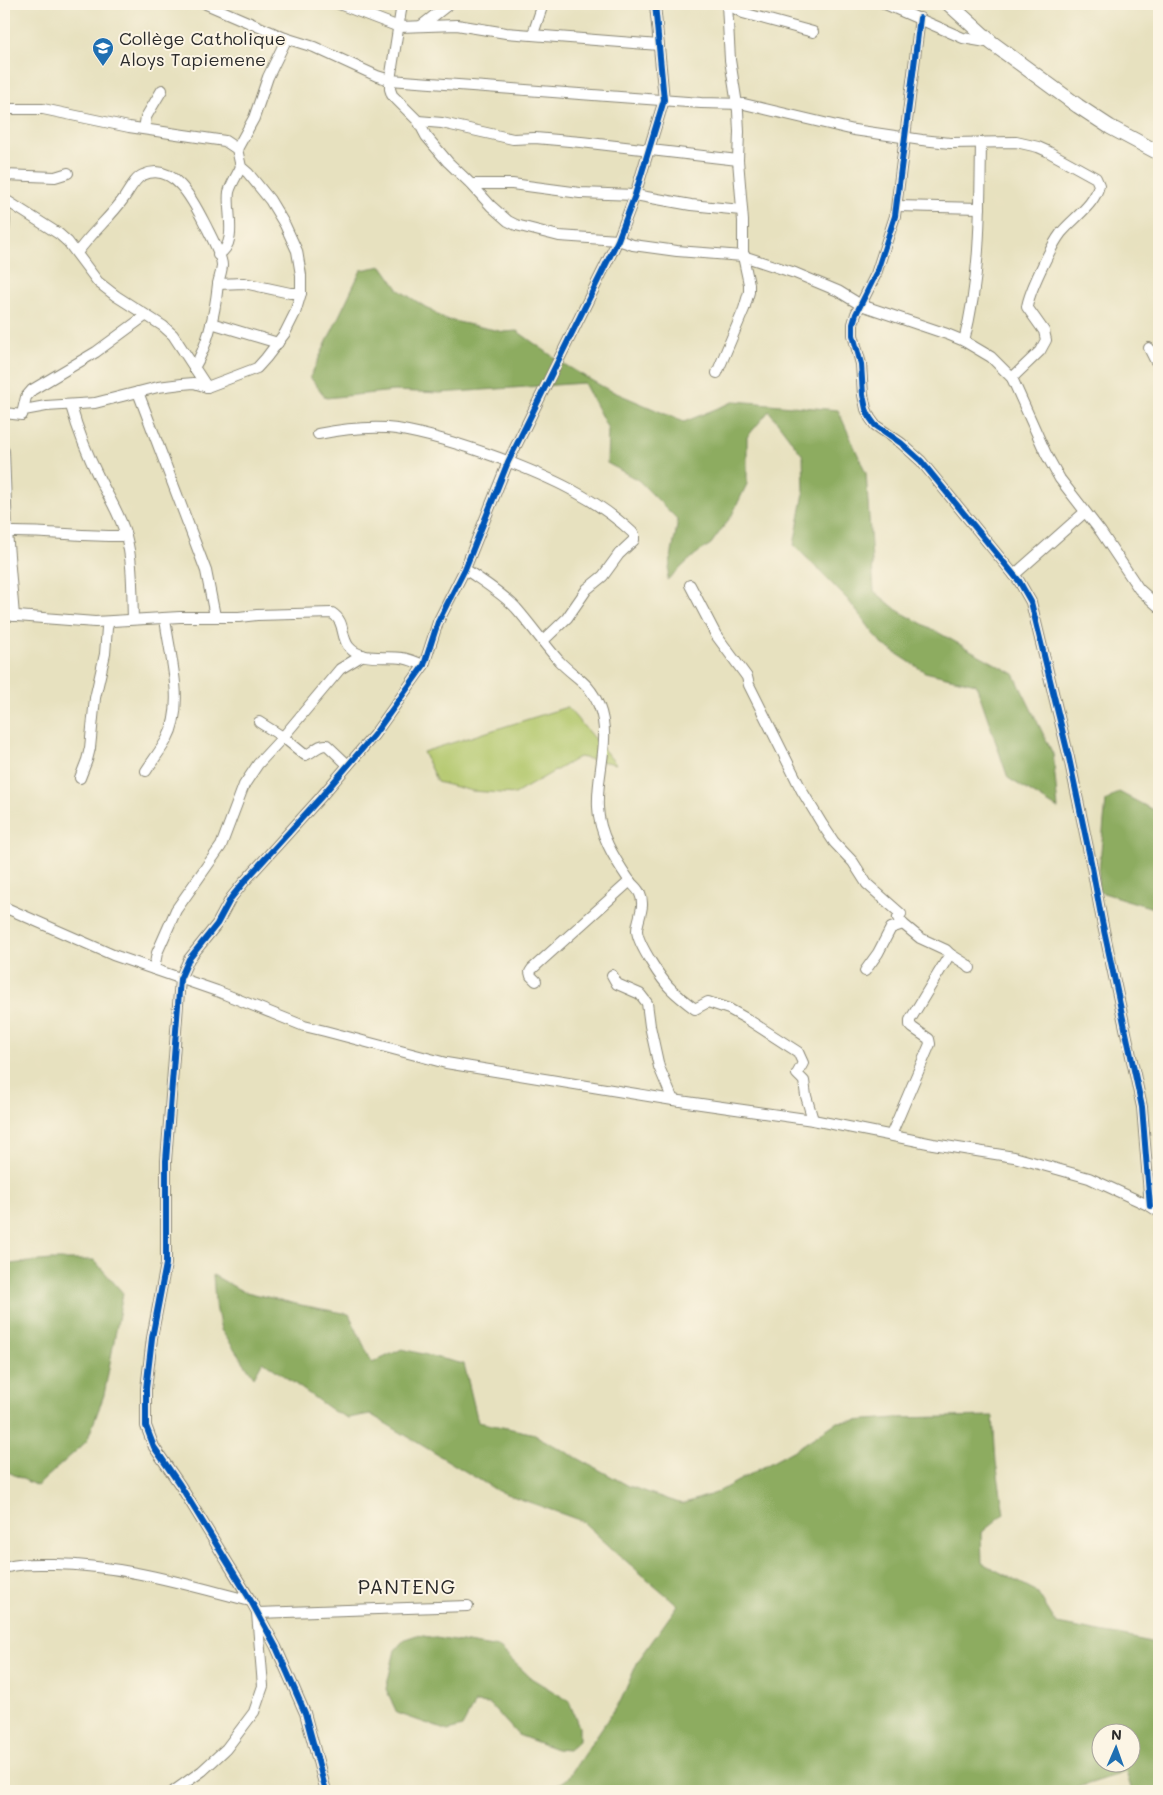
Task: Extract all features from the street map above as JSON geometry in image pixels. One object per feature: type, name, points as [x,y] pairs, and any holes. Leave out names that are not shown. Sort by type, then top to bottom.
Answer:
[{"type":"highway","points":[[949,4],[992,44],[1078,106],[1159,154]]},
{"type":"street","points":[[206,4],[285,38],[314,46],[354,67],[390,80],[759,106],[854,130],[950,143],[1006,141],[1038,147],[1096,178],[1099,185],[1094,198],[1069,224],[1051,248],[1027,307],[1044,331],[1046,340],[1040,352],[1012,378]]},
{"type":"street","points":[[338,4],[399,27],[457,25],[506,33],[659,45]]},
{"type":"street","points":[[402,4],[390,80],[392,95],[418,121],[426,136],[448,162],[490,206],[508,221],[516,225],[559,236],[618,240],[633,245],[655,248],[743,256],[795,273],[838,291],[861,304],[964,341],[991,357],[1012,378],[1046,454],[1060,479],[1101,532],[1139,589],[1159,607]]},
{"type":"street","points":[[420,27],[449,4]]},
{"type":"street","points":[[533,34],[543,4]]},
{"type":"street","points":[[326,1791],[305,1713],[276,1647],[251,1601],[180,1485],[154,1447],[146,1426],[146,1389],[152,1338],[166,1264],[166,1160],[180,979],[189,960],[217,924],[231,898],[374,735],[424,665],[438,622],[465,569],[508,462],[618,240],[635,195],[664,100],[655,4]]},
{"type":"street","points":[[727,4],[743,13],[813,32]]},
{"type":"street","points":[[717,373],[744,309],[749,292],[743,256],[738,160],[739,132],[730,60],[727,4]]},
{"type":"street","points":[[885,4],[963,38],[992,44]]},
{"type":"street","points":[[920,18],[897,206],[884,254],[874,281],[861,304],[853,324],[853,334],[861,364],[866,408],[870,418],[921,461],[1014,575],[1031,602],[1057,706],[1142,1107],[1155,1209]]},
{"type":"street","points":[[218,256],[226,250],[228,245],[231,219],[229,210],[230,192],[241,167],[237,148],[257,112],[268,77],[285,42],[285,38]]},
{"type":"street","points":[[144,129],[146,117],[162,90]]},
{"type":"street","points":[[4,109],[42,110],[144,129],[225,141],[237,148]]},
{"type":"street","points":[[418,121],[442,123],[513,138],[552,139],[738,160]]},
{"type":"street","points":[[964,341],[973,303],[980,208],[981,142]]},
{"type":"street","points":[[22,415],[24,410],[46,406],[71,406],[94,403],[182,384],[194,383],[207,387],[257,368],[278,343],[290,323],[301,293],[300,264],[297,252],[285,225],[270,200],[241,167]]},
{"type":"street","points":[[77,253],[113,214],[140,175],[154,171],[161,172],[177,181],[191,197],[222,264],[218,284],[218,297],[212,323],[201,355],[194,368]]},
{"type":"street","points":[[4,176],[55,177],[68,173]]},
{"type":"street","points":[[471,184],[512,184],[580,192],[635,195],[691,205],[741,210]]},
{"type":"street","points":[[4,200],[4,231]]},
{"type":"street","points":[[4,200],[47,226],[68,242],[98,282],[173,335],[207,387]]},
{"type":"street","points":[[897,206],[980,208]]},
{"type":"street","points":[[218,284],[244,283],[290,293],[301,293]]},
{"type":"street","points":[[22,415],[26,397],[32,390],[96,352],[145,316]]},
{"type":"street","points":[[212,323],[278,343]]},
{"type":"street","points":[[1149,348],[1155,360],[1159,361]]},
{"type":"street","points":[[138,392],[206,571],[215,616]]},
{"type":"street","points":[[71,406],[82,440],[113,504],[126,536],[130,561],[133,619]]},
{"type":"street","points":[[4,413],[22,415]]},
{"type":"street","points":[[318,434],[365,428],[396,429],[463,445],[563,484],[603,508],[634,534],[634,540],[630,545],[619,554],[603,576],[586,589],[567,618],[543,641]]},
{"type":"street","points":[[4,451],[9,616],[109,622],[133,619],[332,613],[339,618],[349,647],[363,655],[400,657],[424,665]]},
{"type":"street","points":[[1014,575],[1085,512]]},
{"type":"street","points":[[7,532],[36,531],[126,536]]},
{"type":"street","points":[[465,569],[515,607],[559,661],[589,687],[600,708],[604,731],[604,754],[599,779],[598,808],[606,842],[630,881],[640,892],[642,900],[637,933],[660,976],[671,989],[695,1009],[708,1002],[729,1009],[748,1019],[798,1052],[803,1063],[797,1074],[804,1081],[806,1096],[814,1120]]},
{"type":"street","points":[[690,585],[716,635],[747,677],[749,685],[798,783],[834,842],[853,862],[867,884],[900,914],[898,918],[903,924],[920,938],[940,947],[970,968]]},
{"type":"street","points":[[146,771],[168,738],[173,724],[175,707],[172,665],[165,618]]},
{"type":"street","points":[[80,778],[90,748],[95,698],[105,654],[109,622]]},
{"type":"street","points":[[154,969],[157,953],[176,910],[220,846],[244,785],[258,764],[340,669],[363,655]]},
{"type":"street","points":[[260,722],[283,736],[305,755],[320,745],[327,745],[348,765]]},
{"type":"street","points":[[536,981],[531,976],[530,972],[532,969],[630,881]]},
{"type":"street","points":[[4,907],[113,955],[304,1026],[446,1062],[673,1100],[814,1120],[1014,1157],[1089,1178],[1155,1209]]},
{"type":"street","points":[[865,971],[891,928],[903,924]]},
{"type":"street","points":[[892,1135],[930,1044],[929,1039],[912,1028],[910,1020],[950,954]]},
{"type":"street","points":[[612,975],[617,984],[640,994],[647,1003],[659,1067],[673,1100]]},
{"type":"street","points":[[4,1568],[27,1564],[71,1564],[126,1570],[251,1601]]},
{"type":"street","points":[[257,1613],[468,1606]]},
{"type":"street","points":[[174,1791],[202,1771],[226,1749],[254,1712],[263,1686],[257,1613]]},
{"type":"green space","points":[[382,266],[399,290],[444,319],[504,332],[517,331],[562,363],[607,389],[684,422],[735,401],[838,410],[866,473],[874,591],[897,610],[1014,674],[1053,754],[1058,809],[1008,778],[976,684],[925,672],[882,644],[848,600],[794,545],[804,493],[803,456],[769,411],[747,437],[747,484],[732,515],[711,544],[696,554],[667,580],[678,520],[638,480],[607,463],[608,429],[584,383],[440,393],[394,391],[326,398],[310,377],[361,270]]},
{"type":"green space","points":[[567,707],[616,764],[579,757],[515,794],[472,791],[437,782],[423,752]]},
{"type":"green space","points":[[1119,792],[1159,813],[1159,913],[1153,908],[1097,891],[1106,801]]},
{"type":"green space","points":[[4,1253],[9,1264],[50,1260],[94,1260],[123,1293],[104,1395],[87,1441],[37,1486],[4,1470]]},
{"type":"green space","points":[[213,1275],[242,1291],[349,1314],[372,1363],[402,1349],[464,1364],[478,1422],[531,1433],[629,1486],[682,1504],[716,1493],[798,1448],[837,1422],[896,1418],[993,1416],[996,1462],[1004,1514],[981,1533],[982,1563],[1036,1591],[1057,1624],[1159,1644],[1159,1791],[1132,1791],[1126,1772],[1066,1791],[549,1791],[567,1779],[621,1700],[638,1661],[678,1605],[582,1521],[498,1491],[370,1414],[348,1418],[333,1411],[263,1361],[254,1377],[221,1330],[215,1301]]},
{"type":"green space","points":[[417,1635],[499,1648],[531,1678],[569,1701],[579,1727],[579,1740],[568,1750],[556,1749],[518,1735],[490,1704],[475,1703],[462,1727],[448,1731],[397,1713],[386,1689],[395,1650],[405,1639]]},
{"type":"cycle path","points":[[326,1791],[305,1713],[276,1647],[251,1601],[180,1485],[154,1447],[146,1426],[146,1389],[152,1338],[166,1264],[166,1161],[180,979],[189,959],[217,924],[231,898],[374,735],[424,665],[438,622],[465,569],[508,462],[618,240],[635,195],[664,100],[655,4]]},
{"type":"cycle path","points":[[920,18],[895,216],[876,274],[853,324],[853,335],[861,364],[863,395],[866,409],[875,425],[901,443],[921,461],[1019,581],[1031,602],[1069,758],[1142,1107],[1150,1206]]},
{"type":"place","name":"Collège Catholique Aloys Tapiemene","points":[[103,67]]},
{"type":"district","name":"PANTENG","points":[[407,1586]]}]
